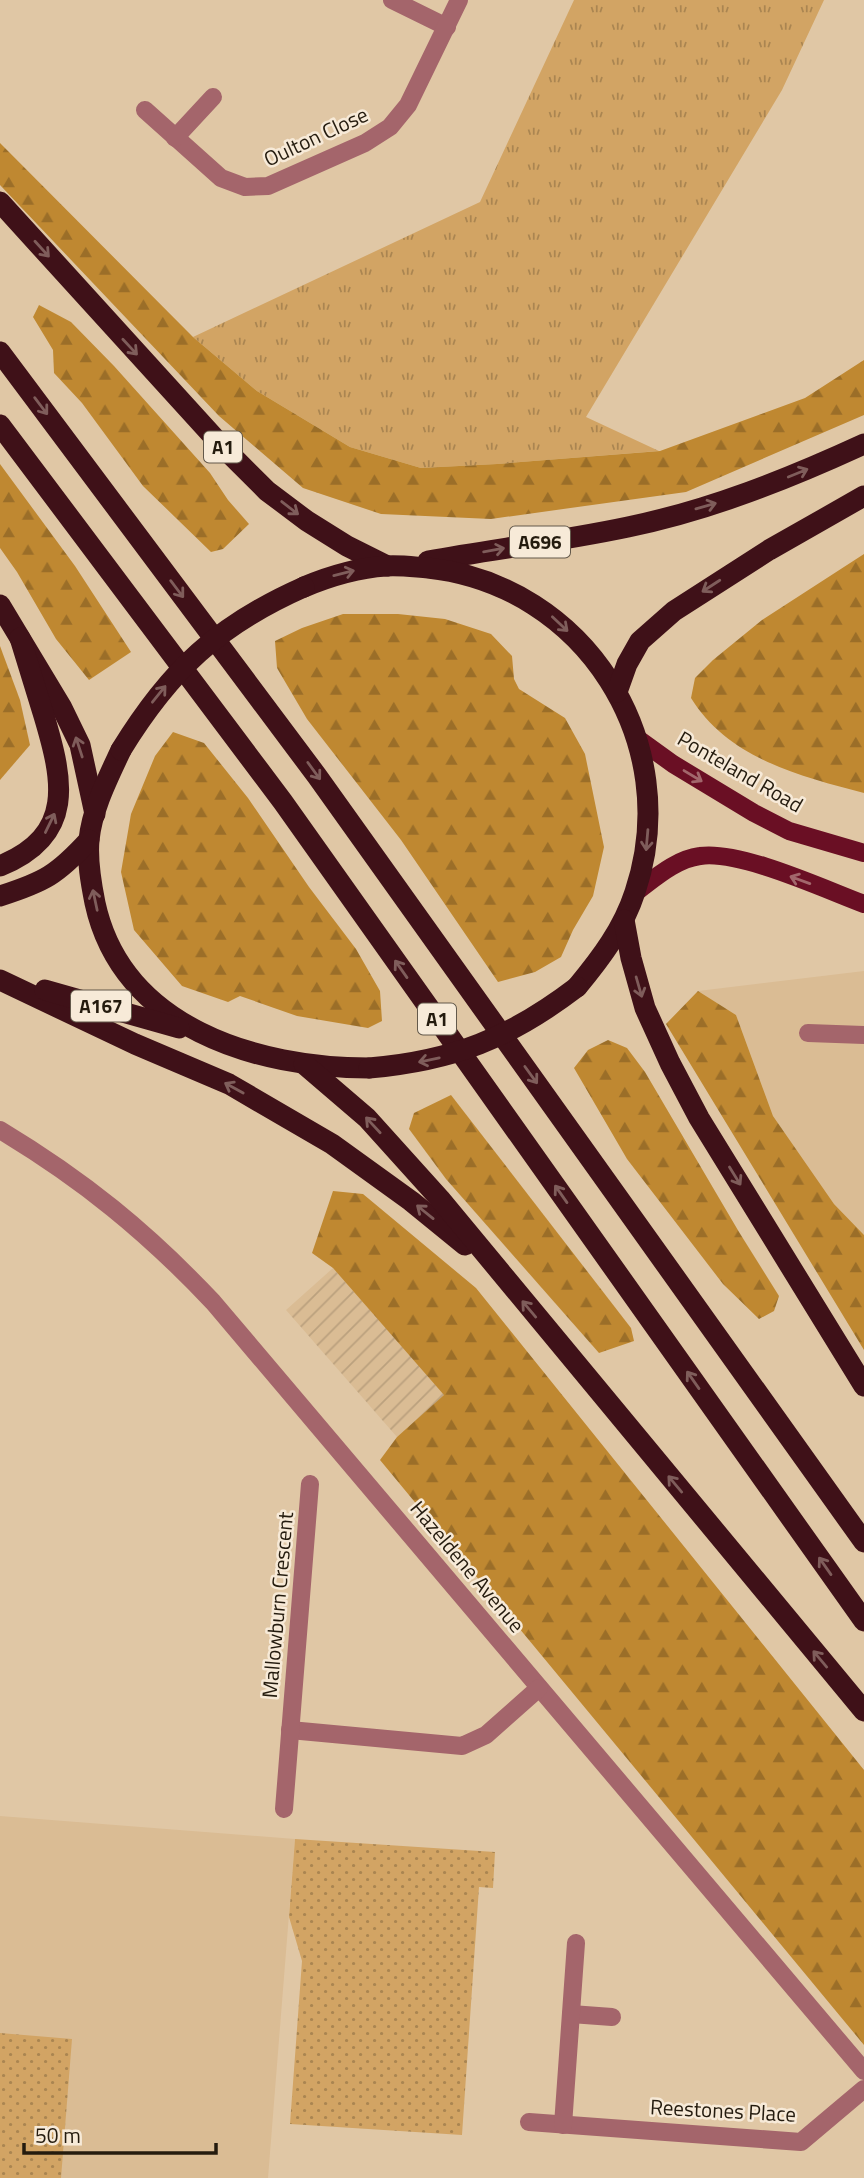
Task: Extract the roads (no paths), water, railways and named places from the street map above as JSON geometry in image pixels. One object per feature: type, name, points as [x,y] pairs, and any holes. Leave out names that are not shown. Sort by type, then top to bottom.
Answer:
[{"type":"highway","name":"A1","points":[[0,202],[221,445],[268,491],[307,521],[347,546],[394,566]]},
{"type":"highway","name":"A1","points":[[0,352],[317,776],[864,1542]]},
{"type":"highway","name":"A1","points":[[0,425],[283,803],[864,1621]]},
{"type":"highway","name":"A696","points":[[394,566],[629,527],[734,498],[864,444]]},
{"type":"highway","points":[[617,692],[627,664],[640,641],[674,611],[769,550],[864,496]]},
{"type":"highway","points":[[394,566],[454,571],[504,587],[549,614],[587,649],[617,692],[637,738],[646,776],[649,815],[645,854],[636,892],[624,920],[603,955],[577,987],[525,1023],[480,1045],[407,1065],[336,1068],[252,1053],[202,1034],[168,1014],[139,988],[115,956],[99,920],[91,882],[89,841],[95,814],[121,750],[161,691],[211,640],[260,607],[330,576],[394,566]]},
{"type":"highway","points":[[0,605],[62,708],[80,745],[95,814]]},
{"type":"highway","points":[[0,866],[17,859],[44,836],[58,806],[60,778],[52,742],[20,638]]},
{"type":"highway","points":[[0,896],[38,884],[65,866],[89,841]]},
{"type":"highway","points":[[624,920],[645,1008],[670,1063],[699,1118],[864,1386]]},
{"type":"highway","points":[[0,978],[135,1044],[229,1084],[332,1144],[389,1185],[496,1270]]},
{"type":"highway","name":"A167","points":[[0,978],[202,1034]]},
{"type":"highway","points":[[304,1064],[367,1118],[440,1199],[496,1270],[864,1711]]},
{"type":"main road","name":"Ponteland Road","points":[[637,738],[684,771],[789,831],[864,853]]},
{"type":"main road","points":[[636,892],[665,870],[699,856],[728,855],[864,904]]},
{"type":"street","points":[[392,0],[447,27]]},
{"type":"street","name":"Oulton Close","points":[[145,110],[221,177],[245,187],[268,186],[365,143],[390,127],[408,105],[459,0]]},
{"type":"street","points":[[175,138],[213,97]]},
{"type":"street","points":[[808,1033],[864,1035]]},
{"type":"street","name":"Hazeldene Avenue","points":[[0,1130],[93,1190],[195,1282],[864,2071]]},
{"type":"street","name":"Mallowburn Crescent","points":[[284,1809],[310,1485]]},
{"type":"street","name":"Mallowburn Crescent","points":[[290,1730],[462,1746],[486,1735],[538,1688]]},
{"type":"street","points":[[563,2125],[576,1943]]},
{"type":"street","points":[[571,2014],[612,2017]]},
{"type":"street","name":"Reestones Place","points":[[529,2122],[801,2141],[864,2089]]}]
